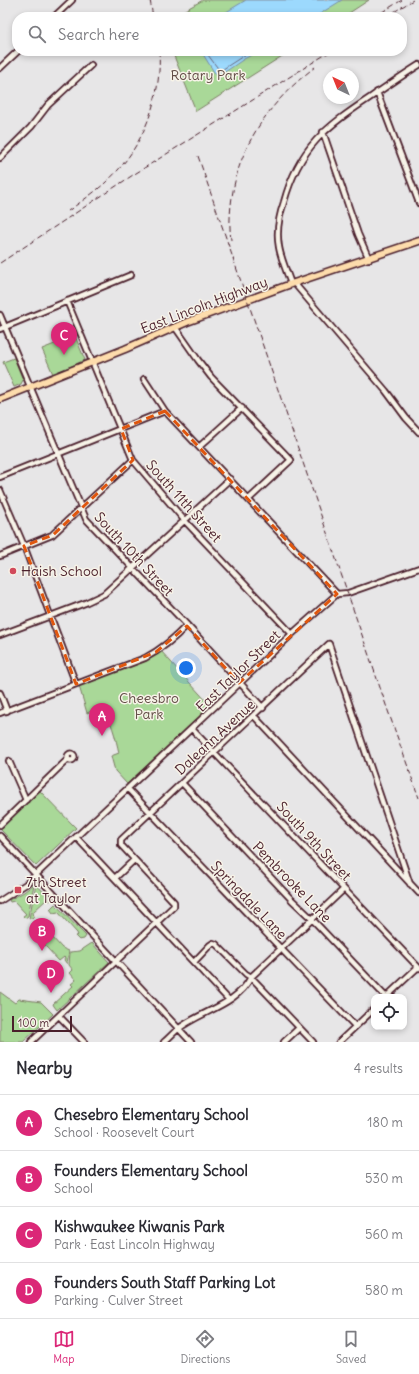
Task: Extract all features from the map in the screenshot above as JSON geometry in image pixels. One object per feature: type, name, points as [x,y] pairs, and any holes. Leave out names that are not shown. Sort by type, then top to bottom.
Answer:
[{"type":"main road","name":"East Lincoln Highway","points":[[0,400],[32,388],[175,327],[293,284],[419,241]]},
{"type":"street","points":[[59,12],[72,0]]},
{"type":"street","points":[[0,68],[13,56]]},
{"type":"street","points":[[0,158],[31,127],[48,105],[91,65]]},
{"type":"street","points":[[419,65],[340,117],[323,132],[296,169],[287,190],[277,233],[278,246],[293,284],[386,391],[402,413],[419,432]]},
{"type":"street","points":[[377,92],[419,203]]},
{"type":"street","points":[[323,132],[358,234],[369,259]]},
{"type":"street","points":[[0,329],[6,328],[130,275]]},
{"type":"street","name":"South 11th Street","points":[[67,301],[133,460],[185,521],[292,634]]},
{"type":"street","name":"South 10th Street","points":[[0,315],[86,519],[187,625],[263,708]]},
{"type":"street","points":[[175,327],[211,376],[291,460],[249,499]]},
{"type":"street","points":[[144,379],[165,411],[337,594],[348,593],[419,568]]},
{"type":"street","points":[[199,447],[242,408]]},
{"type":"street","points":[[0,477],[165,411]]},
{"type":"street","points":[[0,556],[52,535],[133,460]]},
{"type":"street","points":[[0,635],[101,596],[230,479]]},
{"type":"street","points":[[0,490],[24,546],[76,684]]},
{"type":"street","name":"East Taylor Street","points":[[0,901],[26,884],[36,875],[292,634],[337,594]]},
{"type":"street","points":[[0,713],[137,661],[156,652],[187,625]]},
{"type":"street","name":"Daleann Avenue","points":[[134,860],[120,844],[122,839],[263,708],[329,644],[410,884]]},
{"type":"street","points":[[0,693],[7,711]]},
{"type":"street","points":[[254,716],[419,893]]},
{"type":"street","name":"South 9th Street","points":[[192,729],[419,968]]},
{"type":"street","points":[[0,825],[68,759]]},
{"type":"street","points":[[10,761],[26,800]]},
{"type":"street","name":"Pembrooke Lane","points":[[182,783],[383,994]]},
{"type":"street","name":"Springdale Lane","points":[[128,789],[355,1026]]},
{"type":"street","points":[[0,836],[191,1042]]},
{"type":"street","points":[[76,837],[229,1000]]},
{"type":"street","points":[[31,1042],[174,908],[174,902],[134,860],[115,878]]},
{"type":"street","points":[[164,1042],[178,1029],[229,1000],[244,989],[251,978],[280,949],[344,889]]},
{"type":"street","points":[[194,962],[210,945],[214,944],[218,946],[313,1042]]},
{"type":"street","points":[[389,994],[419,968]]},
{"type":"street","points":[[338,1042],[371,1012]]},
{"type":"street","points":[[59,1016],[84,1042]]},
{"type":"street","points":[[284,1042],[299,1028]]},
{"type":"highlighted area","points":[[165,411],[337,594],[239,683],[187,626],[156,652],[76,684],[24,546],[53,535],[133,460],[121,429]]},
{"type":"green space","points":[[203,0],[369,0],[351,12],[181,12]]},
{"type":"green space","name":"Rotary Park","points":[[174,56],[282,56],[196,111]]},
{"type":"green space","points":[[75,336],[85,360],[53,374],[42,349]]},
{"type":"green space","points":[[14,358],[23,380],[21,384],[14,387],[3,362]]},
{"type":"green space","name":"Cheesbro Park","points":[[161,651],[209,704],[206,710],[127,784],[115,771],[111,756],[119,753],[113,728],[108,716],[101,707],[87,713],[79,686],[146,661]]},
{"type":"green space","points":[[39,790],[76,828],[36,866],[0,829],[0,827]]},
{"type":"green space","points":[[34,884],[28,916],[25,918],[23,916],[26,914],[14,901],[10,902],[9,900],[24,892]]},
{"type":"green space","points":[[36,884],[51,900],[49,901],[47,899],[33,912],[34,917],[29,919]]},
{"type":"green space","points":[[55,904],[86,936],[84,939],[79,940],[75,936],[78,935],[77,933],[58,912],[53,913],[50,909]]},
{"type":"green space","points":[[36,923],[41,925],[62,948],[69,951],[67,964],[64,957],[59,961],[35,935],[39,931],[36,926],[33,925]]},
{"type":"green space","points":[[92,943],[109,962],[57,1010],[53,1004],[73,986],[71,984],[76,980],[70,973],[73,970],[69,965],[70,952],[80,951]]},
{"type":"green space","points":[[0,992],[15,1003],[19,999],[41,1002],[53,1014],[23,1042],[0,1042]]},
{"type":"water","points":[[246,0],[342,0],[323,12],[226,12]]},
{"type":"water","points":[[204,56],[250,56],[219,76],[214,72]]},
{"type":"railway","points":[[150,0],[152,12]]},
{"type":"railway","points":[[382,12],[402,0]]},
{"type":"railway","points":[[394,12],[413,0]]},
{"type":"railway","points":[[68,211],[113,176],[137,144],[144,130],[155,99],[158,83],[159,56]]},
{"type":"railway","points":[[0,263],[133,175],[323,56]]},
{"type":"railway","points":[[231,240],[230,218],[232,197],[236,177],[250,140],[272,108],[299,80],[315,67]]},
{"type":"railway","points":[[198,156],[419,798]]},
{"type":"place","name":"Kishwaukee Kiwanis Park","points":[[64,355]]},
{"type":"place","name":"Haish School","points":[[13,571]]},
{"type":"place","name":"Chesebro Elementary School","points":[[102,736]]},
{"type":"place","name":"7th Street at Taylor","points":[[18,890]]},
{"type":"place","name":"Founders Elementary School","points":[[42,951]]},
{"type":"place","name":"Founders South Staff Parking Lot","points":[[51,993]]}]
